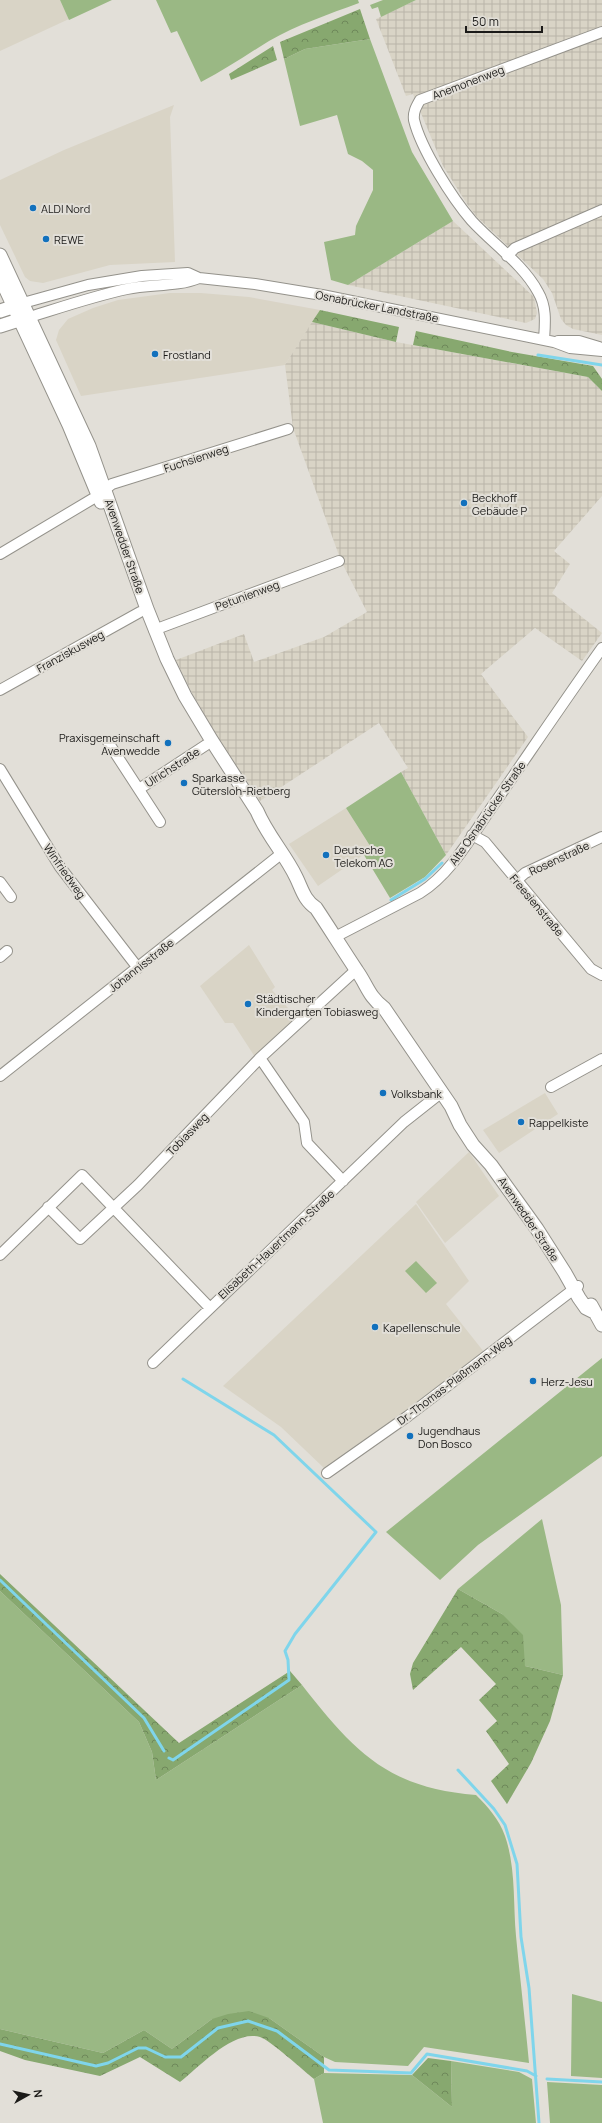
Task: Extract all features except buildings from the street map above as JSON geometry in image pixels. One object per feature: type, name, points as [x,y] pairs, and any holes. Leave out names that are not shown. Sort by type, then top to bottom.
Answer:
[{"type":"main road","name":"Avenwedder Straße","points":[[0,255],[69,425],[102,492],[154,630],[185,696],[258,811],[264,828]]},
{"type":"main road","name":"Avenwedder Straße","points":[[0,277],[19,305]]},
{"type":"main road","points":[[0,311],[19,305]]},
{"type":"main road","points":[[0,326],[25,318]]},
{"type":"main road","name":"Avenwedder Straße","points":[[102,492],[140,612],[162,664],[206,745],[252,816],[264,828],[297,878],[306,884],[315,900],[316,908],[357,971],[363,984],[375,1002],[384,1008],[442,1092],[467,1136],[492,1165],[576,1288],[591,1304],[602,1325]]},
{"type":"street","name":"Anemonenweg","points":[[549,341],[542,300],[538,291],[507,256],[472,222],[458,203],[422,141],[414,119],[414,110],[420,100],[602,32]]},
{"type":"street","points":[[507,256],[515,248],[602,210]]},
{"type":"street","name":"Osnabrücker Landstraße","points":[[19,305],[88,285],[142,276],[188,274],[199,278],[255,284],[322,295],[549,341],[579,341],[602,350]]},
{"type":"street","name":"Osnabrücker Landstraße","points":[[25,318],[98,295],[129,288],[188,282],[199,278]]},
{"type":"street","name":"Fuchsienweg","points":[[0,554],[102,492],[112,484],[288,428]]},
{"type":"street","name":"Petunienweg","points":[[154,630],[339,561]]},
{"type":"street","name":"Franziskusweg","points":[[0,690],[140,612]]},
{"type":"street","name":"Alte Osnabrücker Straße","points":[[335,937],[431,886],[449,867],[602,648]]},
{"type":"street","name":"Ulrichstraße","points":[[108,742],[160,822]]},
{"type":"street","name":"Ulrichstraße","points":[[139,789],[206,745]]},
{"type":"street","name":"Winfriedweg","points":[[0,769],[60,867],[138,968]]},
{"type":"street","name":"Freesienstraße","points":[[472,835],[485,842],[591,970],[602,975]]},
{"type":"street","name":"Rosenstraße","points":[[517,880],[525,873],[602,837]]},
{"type":"street","name":"Johannisstraße","points":[[0,1076],[282,854]]},
{"type":"street","points":[[0,882],[11,897]]},
{"type":"street","name":"Tobiasweg","points":[[48,1207],[80,1239],[113,1208],[260,1058],[357,971]]},
{"type":"street","name":"Elisabeth-Hauertmann-Straße","points":[[260,1058],[304,1122],[307,1143],[343,1181]]},
{"type":"street","points":[[551,1087],[602,1059]]},
{"type":"street","name":"Elisabeth-Hauertmann-Straße","points":[[153,1363],[209,1307],[404,1122],[442,1092]]},
{"type":"street","points":[[0,1255],[82,1175],[113,1208]]},
{"type":"street","name":"Elisabeth-Hauertmann-Straße","points":[[113,1208],[209,1307]]},
{"type":"street","name":"Dr.-Thomas-Plaßmann-Weg","points":[[327,1473],[408,1416],[576,1288]]},
{"type":"shaded area","points":[[0,0],[60,0],[69,19],[0,51]]},
{"type":"shaded area","points":[[416,0],[602,0],[602,335],[573,329],[566,325],[561,319],[552,293],[543,279],[477,217],[443,166],[413,94],[406,96],[376,19]]},
{"type":"shaded area","points":[[174,105],[170,117],[175,262],[110,265],[43,283],[30,281],[25,277],[0,225],[0,180],[64,150]]},
{"type":"shaded area","points":[[453,221],[534,297],[537,313],[535,319],[526,323],[348,285]]},
{"type":"shaded area","points":[[170,293],[201,293],[249,297],[320,310],[285,365],[81,396],[56,340],[59,330],[68,319],[93,308],[118,300]]},
{"type":"shaded area","points":[[312,322],[396,342],[588,377],[602,391],[602,496],[554,551],[570,564],[552,593],[602,633],[582,661],[535,628],[481,674],[528,737],[446,855],[401,772],[408,768],[379,723],[260,801],[218,738],[192,693],[176,660],[244,634],[254,662],[324,637],[367,612],[341,561],[293,428],[285,365]]},
{"type":"shaded area","points":[[346,808],[372,849],[318,886],[289,844]]},
{"type":"shaded area","name":"Städtischer Kindergarten Tobiasweg","points":[[249,945],[275,987],[272,990],[297,1018],[255,1057],[233,1023],[225,1023],[200,986]]},
{"type":"shaded area","name":"Rappelkiste","points":[[545,1093],[558,1114],[499,1153],[483,1130]]},
{"type":"shaded area","points":[[469,1152],[499,1196],[445,1243],[416,1202]]},
{"type":"shaded area","name":"Kapellenschule","points":[[416,1204],[469,1281],[446,1304],[484,1352],[407,1414],[325,1469],[281,1427],[223,1386]]},
{"type":"green space","points":[[60,0],[112,0],[69,20]]},
{"type":"green space","points":[[156,0],[358,0],[359,3],[313,20],[280,35],[201,82],[177,31],[171,33]]},
{"type":"green space","points":[[383,0],[416,0],[381,17],[378,7],[372,9],[370,5]]},
{"type":"green space","points":[[360,9],[370,39],[305,49],[284,59],[280,42]]},
{"type":"green space","points":[[370,39],[412,152],[453,221],[348,285],[331,280],[324,242],[355,235],[356,226],[373,190],[373,170],[362,161],[348,154],[337,115],[300,126],[284,59],[305,49]]},
{"type":"green space","points":[[273,46],[277,60],[231,80],[229,74]]},
{"type":"green space","points":[[320,310],[399,327],[396,342],[312,322]]},
{"type":"green space","points":[[416,331],[512,352],[593,366],[602,379],[602,391],[588,377],[413,345]]},
{"type":"green space","points":[[401,772],[446,855],[425,877],[390,898],[364,855],[372,849],[346,808]]},
{"type":"green space","points":[[416,1261],[437,1283],[426,1293],[405,1271]]},
{"type":"green space","points":[[602,1358],[602,1456],[478,1545],[440,1580],[386,1532]]},
{"type":"green space","points":[[542,1519],[561,1605],[563,1675],[525,1666],[502,1614],[458,1589]]},
{"type":"green space","points":[[0,1574],[179,1743],[290,1671],[302,1685],[156,1780],[152,1752],[139,1722],[0,1591]]},
{"type":"green space","points":[[458,1589],[502,1614],[523,1635],[525,1666],[563,1675],[550,1721],[531,1763],[507,1804],[491,1781],[509,1764],[486,1731],[497,1721],[479,1700],[496,1684],[461,1647],[413,1690],[410,1674],[413,1663]]},
{"type":"green space","points":[[0,1591],[139,1722],[152,1752],[156,1780],[302,1685],[356,1747],[375,1762],[396,1775],[419,1784],[445,1791],[476,1795],[489,1809],[503,1830],[509,1848],[513,1873],[516,1936],[529,2063],[424,2047],[408,2066],[335,2062],[324,2057],[269,2018],[212,2019],[172,2049],[144,2030],[103,2053],[0,2029]]},
{"type":"green space","points":[[572,1994],[602,2002],[602,2078],[571,2076]]},
{"type":"green space","points":[[249,2011],[269,2018],[324,2057],[324,2073],[314,2079],[265,2039],[250,2036],[239,2038],[218,2050],[180,2082],[140,2057],[100,2076],[25,2060],[0,2051],[0,2029],[103,2053],[144,2030],[172,2049],[212,2019],[228,2014]]},
{"type":"green space","points":[[428,2058],[451,2061],[452,2107],[412,2075]]},
{"type":"green space","points":[[451,2061],[519,2072],[532,2079],[536,2123],[323,2123],[314,2079],[324,2073],[412,2075],[452,2107]]},
{"type":"green space","points":[[547,2082],[602,2085],[602,2123],[550,2123]]},
{"type":"waterway","points":[[538,355],[602,365]]},
{"type":"waterway","points":[[391,900],[425,879],[442,863]]},
{"type":"waterway","points":[[169,1758],[173,1760],[289,1680],[288,1660],[285,1651],[295,1634],[376,1532],[274,1435],[183,1379]]},
{"type":"waterway","points":[[0,1580],[144,1718],[164,1751]]},
{"type":"waterway","points":[[458,1770],[494,1809],[505,1825],[517,1864],[521,1937],[529,1988],[539,2123]]},
{"type":"waterway","points":[[0,2044],[96,2066],[108,2063],[138,2048],[146,2048],[165,2057],[181,2057],[218,2028],[248,2021],[277,2031],[329,2070],[411,2073],[427,2054],[527,2071],[536,2076]]},
{"type":"waterway","points":[[547,2079],[602,2082]]},
{"type":"place","name":"ALDI Nord","points":[[33,208]]},
{"type":"place","name":"REWE","points":[[46,239]]},
{"type":"place","name":"Frostland","points":[[155,354]]},
{"type":"place","name":"Beckhoff Gebäude P","points":[[464,503]]},
{"type":"place","name":"Praxisgemeinschaft Avenwedde","points":[[168,743]]},
{"type":"place","name":"Sparkasse Gütersloh-Rietberg","points":[[184,783]]},
{"type":"place","name":"Deutsche Telekom AG","points":[[326,855]]},
{"type":"place","name":"Städtischer Kindergarten Tobiasweg","points":[[248,1004]]},
{"type":"place","name":"Volksbank","points":[[383,1093]]},
{"type":"place","name":"Rappelkiste","points":[[521,1122]]},
{"type":"place","name":"Kapellenschule","points":[[375,1327]]},
{"type":"place","name":"Herz-Jesu","points":[[533,1381]]},
{"type":"place","name":"Jugendhaus Don Bosco","points":[[410,1436]]}]
